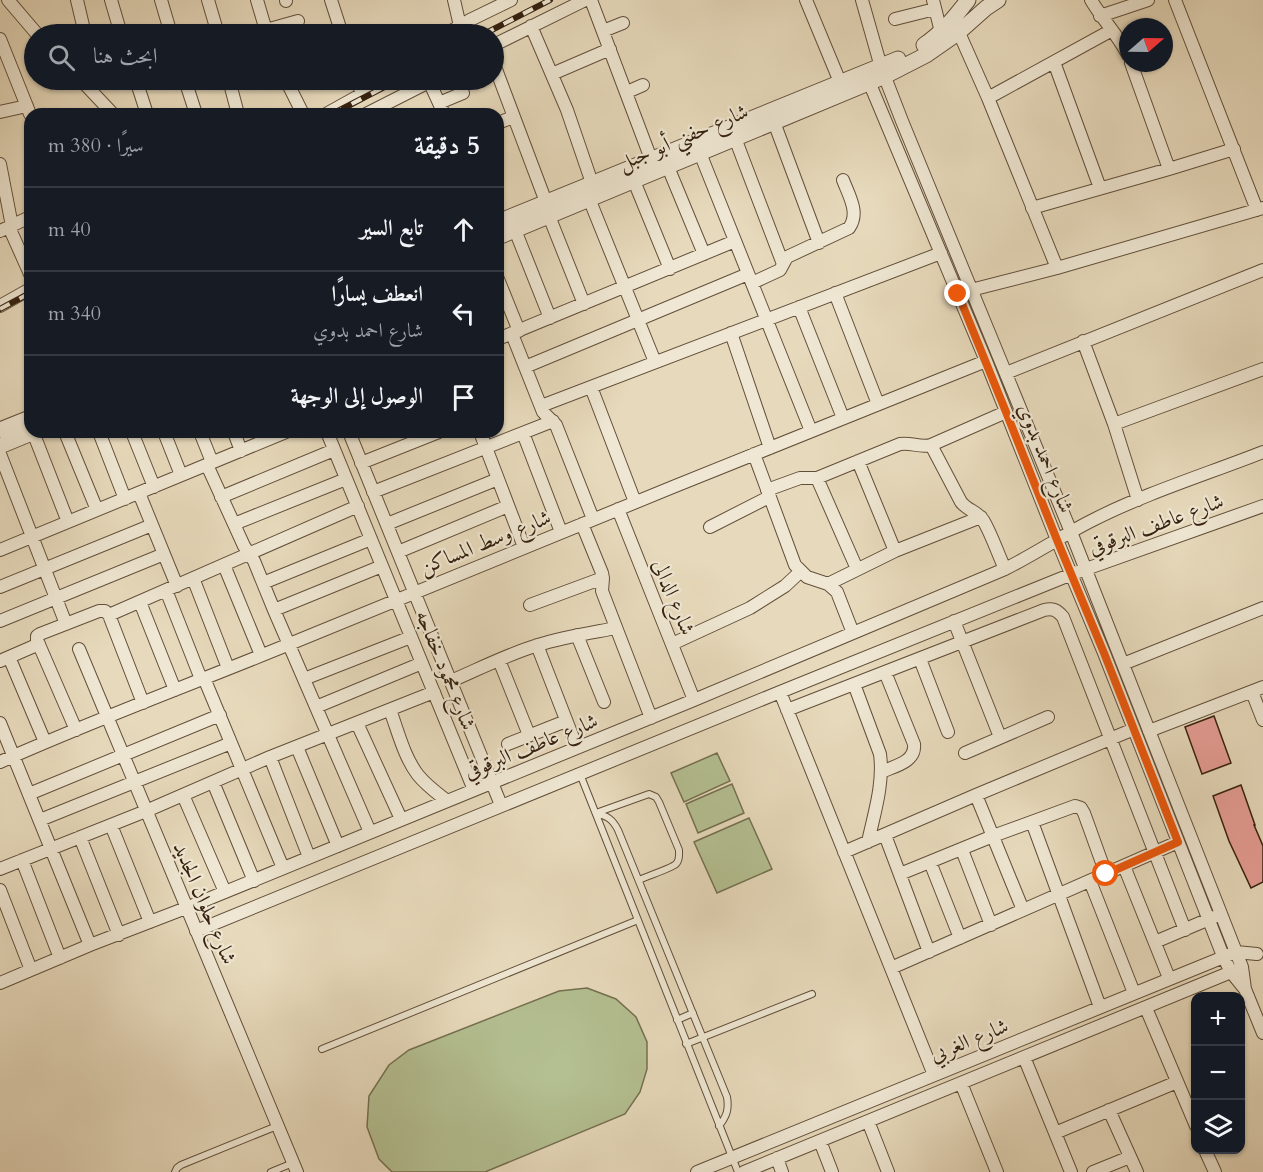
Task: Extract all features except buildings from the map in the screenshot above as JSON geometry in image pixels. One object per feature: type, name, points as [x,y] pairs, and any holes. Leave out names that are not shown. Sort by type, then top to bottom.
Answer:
[{"type":"street","points":[[8,0],[28,24]]},
{"type":"street","points":[[77,0],[83,24]]},
{"type":"street","points":[[111,0],[119,24]]},
{"type":"street","points":[[161,0],[168,24]]},
{"type":"street","points":[[208,0],[215,24]]},
{"type":"street","points":[[257,0],[264,24]]},
{"type":"street","points":[[331,0],[339,24]]},
{"type":"street","points":[[454,0],[460,24]]},
{"type":"street","points":[[464,24],[511,0]]},
{"type":"street","points":[[504,40],[585,0]]},
{"type":"street","points":[[591,0],[651,159]]},
{"type":"street","points":[[806,0],[840,82]]},
{"type":"street","name":"شارع احمد بدوي","points":[[862,0],[883,71],[1071,532],[1236,952],[1236,970]]},
{"type":"street","points":[[883,71],[918,60],[956,25],[968,0]]},
{"type":"street","points":[[883,71],[941,32],[998,0]]},
{"type":"street","points":[[1091,0],[1100,16],[1119,39]]},
{"type":"street","points":[[1100,16],[1148,0]]},
{"type":"street","points":[[958,294],[1260,209],[1175,0]]},
{"type":"street","points":[[895,19],[934,5],[941,32]]},
{"type":"street","points":[[290,24],[298,21]]},
{"type":"street","points":[[603,31],[623,23]]},
{"type":"street","points":[[956,25],[1057,268]]},
{"type":"street","points":[[531,26],[567,110],[589,190],[655,362]]},
{"type":"street","points":[[988,98],[1112,30]]},
{"type":"street","points":[[1,43],[27,108]]},
{"type":"street","points":[[552,74],[610,49]]},
{"type":"street","points":[[1054,62],[1100,188]]},
{"type":"street","name":"شارع حفني أبو جبل","points":[[504,235],[547,209],[651,159],[772,116],[883,71]]},
{"type":"street","points":[[1134,72],[1169,169]]},
{"type":"street","name":"شارع حفني أبو جبل","points":[[589,190],[634,181],[735,138],[772,116],[840,82],[867,78]]},
{"type":"street","name":"شارع احمد بدوي","points":[[867,78],[986,361],[1223,956],[1236,970],[1263,1034]]},
{"type":"street","points":[[627,92],[643,85]]},
{"type":"street","points":[[91,90],[108,108]]},
{"type":"street","points":[[95,90],[96,95]]},
{"type":"street","points":[[139,90],[145,108]]},
{"type":"street","points":[[188,90],[194,108]]},
{"type":"street","points":[[232,90],[236,108]]},
{"type":"street","points":[[291,90],[300,108]]},
{"type":"street","points":[[361,90],[362,94]]},
{"type":"street","points":[[337,108],[368,90]]},
{"type":"street","points":[[379,108],[413,90]]},
{"type":"street","points":[[435,90],[442,108],[463,93]]},
{"type":"street","points":[[503,90],[584,304]]},
{"type":"street","points":[[0,111],[24,110]]},
{"type":"street","points":[[772,116],[819,243]]},
{"type":"street","points":[[504,121],[513,117]]},
{"type":"street","points":[[735,138],[783,264]]},
{"type":"street","points":[[1032,208],[1234,149]]},
{"type":"street","points":[[700,153],[811,431]]},
{"type":"street","points":[[0,164],[7,228],[24,262]]},
{"type":"street","points":[[668,166],[704,254]]},
{"type":"street","points":[[525,367],[638,320],[750,279],[777,273],[787,257],[844,232],[853,223],[854,209],[843,180]]},
{"type":"street","points":[[634,181],[670,269]]},
{"type":"street","name":"شارع حفني أبو جبل","points":[[504,220],[547,209]]},
{"type":"street","points":[[7,228],[24,220]]},
{"type":"street","points":[[515,230],[550,318]]},
{"type":"street","points":[[504,337],[735,242]]},
{"type":"street","points":[[541,406],[940,253]]},
{"type":"street","points":[[1006,373],[1263,270]]},
{"type":"street","points":[[0,306],[24,292]]},
{"type":"street","points":[[835,293],[878,404]]},
{"type":"street","points":[[504,298],[525,367],[546,416],[556,425],[588,521],[603,578],[602,591],[651,718]]},
{"type":"street","points":[[799,307],[843,418]]},
{"type":"street","points":[[731,333],[770,448]]},
{"type":"street","points":[[1083,341],[1114,424],[1138,500]]},
{"type":"street","name":"شارع وسط المساكن","points":[[0,762],[396,599],[986,361]]},
{"type":"street","points":[[1114,424],[1263,369]]},
{"type":"street","points":[[591,387],[635,502]]},
{"type":"street","points":[[711,526],[800,478],[817,478],[900,444],[931,445],[1006,412]]},
{"type":"street","points":[[0,430],[24,420]]},
{"type":"street","points":[[373,492],[553,421]]},
{"type":"street","points":[[523,433],[561,532]]},
{"type":"street","points":[[0,446],[24,436]]},
{"type":"street","points":[[36,438],[68,522]]},
{"type":"street","points":[[67,438],[97,510]]},
{"type":"street","points":[[101,438],[125,499]]},
{"type":"street","points":[[134,438],[154,487]]},
{"type":"street","points":[[167,438],[182,475]]},
{"type":"street","points":[[202,438],[221,497],[254,561],[370,832]]},
{"type":"street","points":[[236,438],[241,451]]},
{"type":"street","points":[[0,549],[210,464],[267,438]]},
{"type":"street","name":"شارع محمود خفاجه","points":[[329,438],[474,790]]},
{"type":"street","name":"شارع محمود خفاجه","points":[[354,438],[361,463],[501,806]]},
{"type":"street","points":[[361,463],[424,438]]},
{"type":"street","points":[[482,438],[524,547]]},
{"type":"street","points":[[931,445],[961,502],[981,517],[1005,569]]},
{"type":"street","points":[[221,497],[334,450]]},
{"type":"street","name":"شارع عاطف البرقوقي","points":[[0,983],[694,700],[1005,569],[1094,519],[1263,452]]},
{"type":"street","points":[[0,454],[66,624]]},
{"type":"street","points":[[754,454],[791,557],[800,572],[815,581],[828,584],[837,592],[853,633]]},
{"type":"street","points":[[858,461],[895,551]]},
{"type":"street","points":[[817,478],[857,569]]},
{"type":"street","points":[[234,524],[346,479]]},
{"type":"street","points":[[387,524],[498,479]]},
{"type":"street","points":[[139,493],[164,554],[171,588],[203,679],[283,868]]},
{"type":"street","points":[[109,615],[358,506]]},
{"type":"street","points":[[398,552],[508,506]]},
{"type":"street","name":"شارع عاطف البرقوقي","points":[[196,932],[954,621],[1085,569],[1263,506]]},
{"type":"street","name":"شارع الدالى","points":[[618,509],[694,700]]},
{"type":"street","points":[[828,584],[895,551],[981,517]]},
{"type":"street","points":[[0,587],[152,525]]},
{"type":"street","points":[[263,583],[371,539]]},
{"type":"street","points":[[0,621],[164,554]]},
{"type":"street","points":[[224,566],[261,655]]},
{"type":"street","points":[[274,610],[382,566]]},
{"type":"street","points":[[672,644],[750,608],[776,592],[800,572]]},
{"type":"street","points":[[193,578],[228,668]]},
{"type":"street","points":[[530,605],[603,578]]},
{"type":"street","points":[[140,602],[175,690]]},
{"type":"street","points":[[1123,664],[1263,608]]},
{"type":"street","points":[[787,710],[1044,610],[1058,611],[1063,617],[1185,930]]},
{"type":"street","points":[[76,730],[37,639],[38,635],[99,611],[105,611],[109,615],[142,703]]},
{"type":"street","points":[[954,621],[1000,738]]},
{"type":"street","points":[[451,681],[537,645],[616,628]]},
{"type":"street","points":[[304,679],[411,636]]},
{"type":"street","points":[[577,636],[604,702]]},
{"type":"street","points":[[39,644],[5,659],[45,742]]},
{"type":"street","points":[[537,645],[577,748]]},
{"type":"street","name":"شارع حلوان الجديد","points":[[79,649],[295,1167]]},
{"type":"street","points":[[920,659],[948,732]]},
{"type":"street","points":[[500,660],[529,735]]},
{"type":"street","points":[[316,707],[422,663]]},
{"type":"street","points":[[881,772],[912,757],[915,751],[885,672]]},
{"type":"street","points":[[855,684],[880,754],[881,772],[868,842]]},
{"type":"street","points":[[1149,731],[1258,689],[1263,720]]},
{"type":"street","points":[[0,869],[434,692]]},
{"type":"street","points":[[780,692],[934,1075]]},
{"type":"street","points":[[390,710],[414,769],[447,801]]},
{"type":"street","points":[[29,794],[220,715]]},
{"type":"street","points":[[965,753],[1048,717]]},
{"type":"street","points":[[508,744],[566,721]]},
{"type":"street","points":[[0,723],[90,945]]},
{"type":"street","points":[[357,723],[401,819]]},
{"type":"street","points":[[844,852],[1134,729]]},
{"type":"street","points":[[39,820],[231,743]]},
{"type":"street","points":[[297,747],[338,846]]},
{"type":"street","points":[[270,758],[309,857]]},
{"type":"street","points":[[213,782],[254,881]]},
{"type":"street","points":[[183,795],[225,892]]},
{"type":"street","points":[[976,795],[1023,910]]},
{"type":"street","points":[[900,874],[1075,806],[1081,808],[1084,813],[1106,874]]},
{"type":"street","points":[[1032,822],[1100,1007]]},
{"type":"street","points":[[111,825],[150,922]]},
{"type":"street","points":[[885,835],[930,952]]},
{"type":"street","points":[[80,837],[119,934]]},
{"type":"street","points":[[891,968],[1178,842]]},
{"type":"street","points":[[962,850],[991,925]]},
{"type":"street","points":[[22,860],[60,958]]},
{"type":"street","points":[[930,862],[960,938]]},
{"type":"street","points":[[1124,866],[1169,978]]},
{"type":"street","points":[[1090,881],[1134,993]]},
{"type":"street","points":[[0,890],[31,970]]},
{"type":"street","points":[[1155,942],[1221,914]]},
{"type":"street","name":"شارع الغربي","points":[[697,1172],[1223,956],[1236,952],[1260,953]]},
{"type":"street","name":"شارع الغربي","points":[[744,1172],[1236,970],[1260,953]]},
{"type":"street","points":[[1146,1008],[1191,1114]]},
{"type":"street","points":[[1024,1057],[1071,1172]]},
{"type":"street","points":[[1055,1133],[1177,1082]]},
{"type":"street","points":[[961,1083],[998,1172]]},
{"type":"street","points":[[1109,1110],[1137,1172]]},
{"type":"street","points":[[868,1121],[888,1172]]},
{"type":"street","points":[[820,1140],[832,1172]]},
{"type":"street","points":[[1207,1154],[1215,1172]]},
{"type":"street","points":[[1093,1172],[1130,1157]]},
{"type":"street","points":[[777,1158],[782,1172]]},
{"type":"lane","points":[[579,773],[738,1172]]},
{"type":"lane","points":[[596,813],[649,794],[656,796],[660,802],[680,857],[670,867],[639,880]]},
{"type":"lane","points":[[596,813],[610,818],[615,824],[728,1097],[729,1107],[726,1118],[719,1126]]},
{"type":"lane","points":[[322,1049],[638,920]]},
{"type":"lane","points":[[686,1044],[812,994]]},
{"type":"lane","points":[[677,1020],[693,1013]]},
{"type":"lane","points":[[175,1172],[181,1165],[277,1126]]},
{"type":"lane","points":[[271,1172],[295,1167]]},
{"type":"green space","points":[[717,753],[730,781],[684,802],[671,773]]},
{"type":"green space","points":[[732,784],[744,813],[698,833],[686,804]]},
{"type":"green space","points":[[749,818],[772,869],[717,893],[694,842]]},
{"type":"green space","points":[[587,988],[616,999],[636,1017],[647,1042],[647,1069],[640,1092],[625,1114],[485,1172],[392,1172],[379,1159],[367,1127],[369,1096],[389,1065],[409,1050],[559,991]]},
{"type":"railway","points":[[503,24],[550,0]]},
{"type":"railway","points":[[344,108],[379,90]]},
{"type":"railway","points":[[0,309],[24,296]]},
{"type":"route","points":[[958,294],[1178,842],[1106,874]]}]
